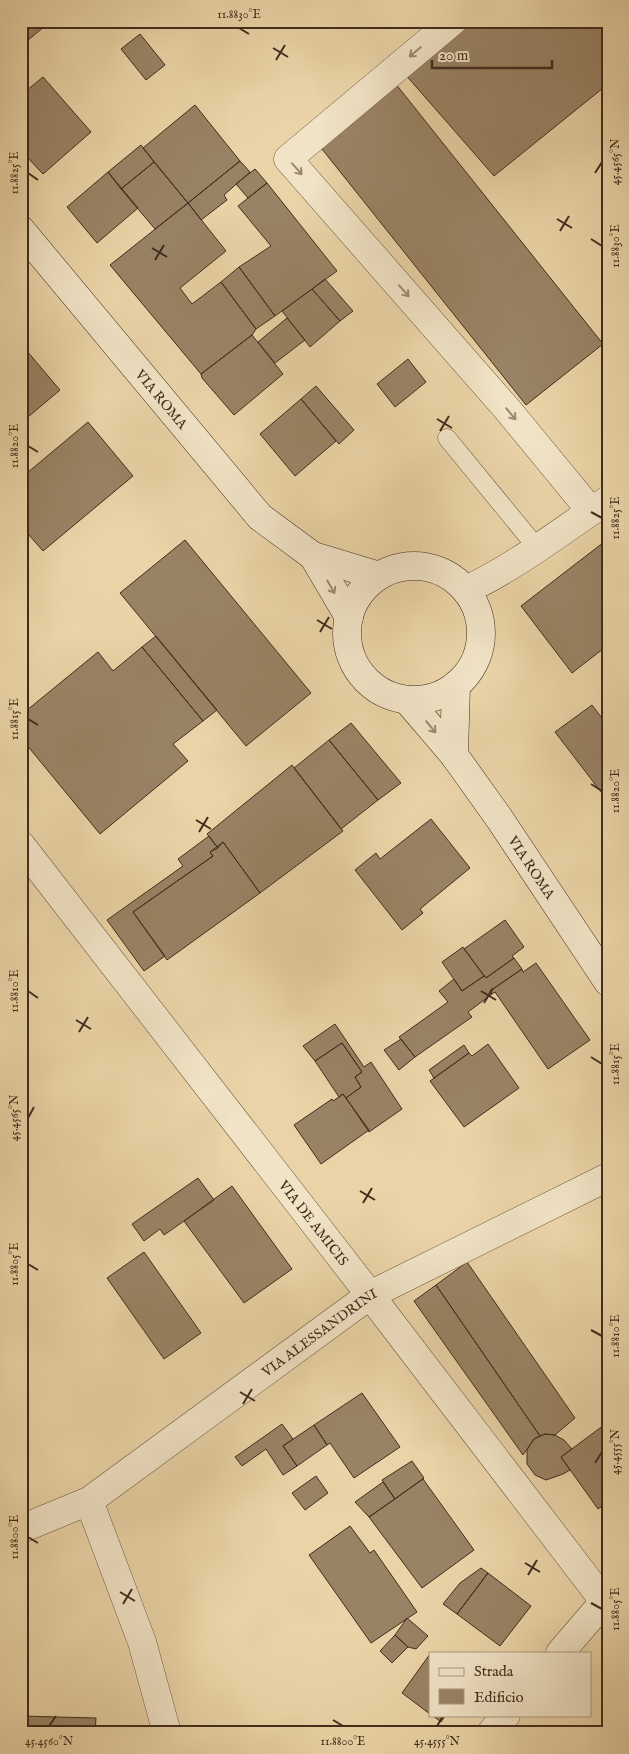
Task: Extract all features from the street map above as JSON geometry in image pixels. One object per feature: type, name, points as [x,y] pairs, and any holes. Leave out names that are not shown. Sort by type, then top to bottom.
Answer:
[{"type":"street","points":[[453,21],[288,158],[507,409],[600,505],[538,549],[487,580],[466,590]]},
{"type":"street","name":"VIA ROMA","points":[[21,230],[260,517],[313,556],[379,576]]},
{"type":"street","name":"VIA ROMA","points":[[313,556],[349,618]]},
{"type":"street","points":[[416,566],[435,569],[452,577],[466,590],[477,608],[482,629],[479,650],[471,669],[456,685],[442,694],[433,697],[407,700],[385,694],[367,680],[354,662],[348,640],[349,618],[355,601],[366,587],[379,576],[397,568],[416,566]]},
{"type":"street","points":[[454,755],[456,685]]},
{"type":"street","name":"VIA ROMA","points":[[407,700],[454,755],[499,818],[608,982]]},
{"type":"street","name":"VIA DE AMICIS","points":[[21,845],[606,1599]]},
{"type":"street","name":"VIA ALESSANDRINI","points":[[21,1529],[90,1501],[370,1296],[608,1178]]},
{"type":"street","points":[[90,1501],[142,1642],[167,1733]]},
{"type":"street","points":[[561,1652],[606,1599]]},
{"type":"street","points":[[491,1733],[505,1716]]},
{"type":"lane","points":[[447,438],[538,549]]},
{"type":"building","points":[[21,21],[51,21],[21,46]]},
{"type":"building","points":[[470,21],[608,21],[608,84],[494,176],[404,73]]},
{"type":"building","points":[[140,34],[165,65],[146,80],[121,49]]},
{"type":"building","points":[[43,77],[91,132],[43,174],[26,156],[23,159],[21,157],[21,95]]},
{"type":"building","points":[[395,83],[603,344],[526,405],[318,144]]},
{"type":"building","points":[[195,105],[240,161],[188,203],[143,148]]},
{"type":"building","points":[[141,145],[154,162],[121,189],[108,172]]},
{"type":"building","points":[[240,161],[250,172],[224,195],[227,200],[201,220],[188,203]]},
{"type":"building","points":[[154,162],[188,203],[155,229],[121,189]]},
{"type":"building","points":[[255,169],[267,183],[248,198],[236,184]]},
{"type":"building","points":[[108,172],[138,208],[97,243],[67,207]]},
{"type":"building","points":[[267,183],[337,271],[275,316],[239,267],[271,246],[238,206]]},
{"type":"building","points":[[188,203],[226,251],[180,288],[192,304],[221,282],[256,329],[252,335],[201,374],[110,265]]},
{"type":"building","points":[[239,267],[275,316],[256,329],[221,282]]},
{"type":"building","points":[[325,279],[353,311],[340,321],[312,289]]},
{"type":"building","points":[[312,289],[340,321],[310,347],[282,311]]},
{"type":"building","points":[[287,318],[305,340],[275,363],[258,342]]},
{"type":"building","points":[[252,335],[283,374],[234,415],[202,378],[201,374]]},
{"type":"building","points":[[21,344],[60,390],[21,423]]},
{"type":"building","points":[[408,359],[426,382],[395,407],[377,384]]},
{"type":"building","points":[[316,386],[354,430],[339,444],[301,399]]},
{"type":"building","points":[[301,399],[336,441],[295,476],[260,434]]},
{"type":"building","points":[[88,422],[133,476],[43,551],[21,526],[21,478]]},
{"type":"building","points":[[608,539],[608,645],[572,673],[521,606]]},
{"type":"building","points":[[185,540],[311,693],[246,746],[120,593]]},
{"type":"building","points":[[156,636],[217,710],[203,721],[142,647]]},
{"type":"building","points":[[142,647],[203,721],[173,744],[188,761],[100,834],[21,738],[21,715],[98,652],[113,671]]},
{"type":"building","points":[[592,705],[608,726],[601,734],[608,743],[608,801],[555,732]]},
{"type":"building","points":[[351,723],[401,783],[378,800],[329,740]]},
{"type":"building","points":[[329,740],[378,800],[341,829],[294,768]]},
{"type":"building","points":[[292,765],[343,831],[260,893],[223,842],[218,848],[207,834]]},
{"type":"building","points":[[431,819],[470,868],[420,909],[423,913],[402,930],[355,870],[376,853],[380,859]]},
{"type":"building","points":[[209,836],[218,848],[210,852],[213,856],[133,912],[165,956],[144,971],[107,920],[183,866],[178,859]]},
{"type":"building","points":[[223,842],[260,893],[167,960],[133,912],[213,856],[210,852]]},
{"type":"building","points":[[505,920],[524,947],[512,956],[514,958],[486,978],[464,949]]},
{"type":"building","points":[[463,947],[484,976],[462,991],[442,962]]},
{"type":"building","points":[[514,958],[522,969],[490,991],[492,994],[468,1012],[472,1017],[415,1057],[399,1037],[448,1002],[439,991],[454,979],[462,991],[484,976],[486,978]]},
{"type":"building","points":[[536,963],[590,1040],[548,1069],[495,992],[492,994],[490,991],[522,969],[523,972]]},
{"type":"building","points":[[335,1024],[364,1067],[371,1062],[402,1109],[369,1132],[346,1098],[361,1087],[355,1077],[362,1072],[342,1043],[315,1061],[303,1046]]},
{"type":"building","points":[[401,1039],[415,1057],[399,1070],[384,1050]]},
{"type":"building","points":[[342,1043],[362,1072],[355,1077],[361,1087],[346,1098],[343,1094],[339,1097],[315,1061]]},
{"type":"building","points":[[488,1044],[519,1088],[464,1127],[430,1081],[469,1053],[472,1056]]},
{"type":"building","points":[[464,1045],[469,1053],[434,1078],[429,1070]]},
{"type":"building","points":[[343,1094],[369,1130],[321,1164],[294,1125],[332,1099],[333,1101]]},
{"type":"building","points":[[198,1178],[214,1200],[164,1235],[160,1229],[144,1241],[132,1224]]},
{"type":"building","points":[[232,1186],[292,1269],[244,1303],[184,1221]]},
{"type":"building","points":[[144,1252],[201,1333],[164,1359],[107,1278]]},
{"type":"building","points":[[467,1262],[575,1418],[555,1435],[545,1434],[540,1436],[436,1285]]},
{"type":"building","points":[[436,1285],[540,1436],[534,1439],[523,1455],[414,1301]]},
{"type":"building","points":[[362,1393],[400,1447],[354,1478],[330,1443],[327,1445],[314,1425]]},
{"type":"building","points":[[608,1422],[608,1502],[598,1509],[561,1457]]},
{"type":"building","points":[[282,1424],[293,1439],[283,1446],[297,1466],[283,1475],[266,1449],[242,1466],[235,1457]]},
{"type":"building","points":[[314,1425],[327,1445],[297,1466],[283,1446]]},
{"type":"building","points":[[545,1434],[555,1435],[564,1440],[572,1449],[561,1457],[570,1470],[546,1480],[535,1475],[527,1464],[527,1450],[534,1439]]},
{"type":"building","points":[[412,1461],[424,1478],[395,1499],[382,1480]]},
{"type":"building","points":[[316,1476],[328,1493],[305,1510],[292,1493]]},
{"type":"building","points":[[423,1479],[474,1550],[422,1588],[369,1517]]},
{"type":"building","points":[[383,1482],[395,1499],[369,1517],[355,1502]]},
{"type":"building","points":[[350,1526],[370,1553],[374,1550],[417,1612],[371,1643],[309,1555]]},
{"type":"building","points":[[481,1568],[488,1573],[457,1614],[443,1604],[460,1583]]},
{"type":"building","points":[[488,1573],[531,1606],[500,1646],[457,1614]]},
{"type":"building","points":[[407,1618],[428,1636],[416,1649],[408,1647],[395,1635]]},
{"type":"building","points":[[395,1635],[408,1647],[392,1663],[380,1651]]},
{"type":"building","points":[[429,1655],[429,1713],[402,1693]]},
{"type":"building","points":[[21,1716],[96,1718],[95,1733],[21,1733]]},
{"type":"building","points":[[433,1716],[445,1716],[441,1722]]}]
